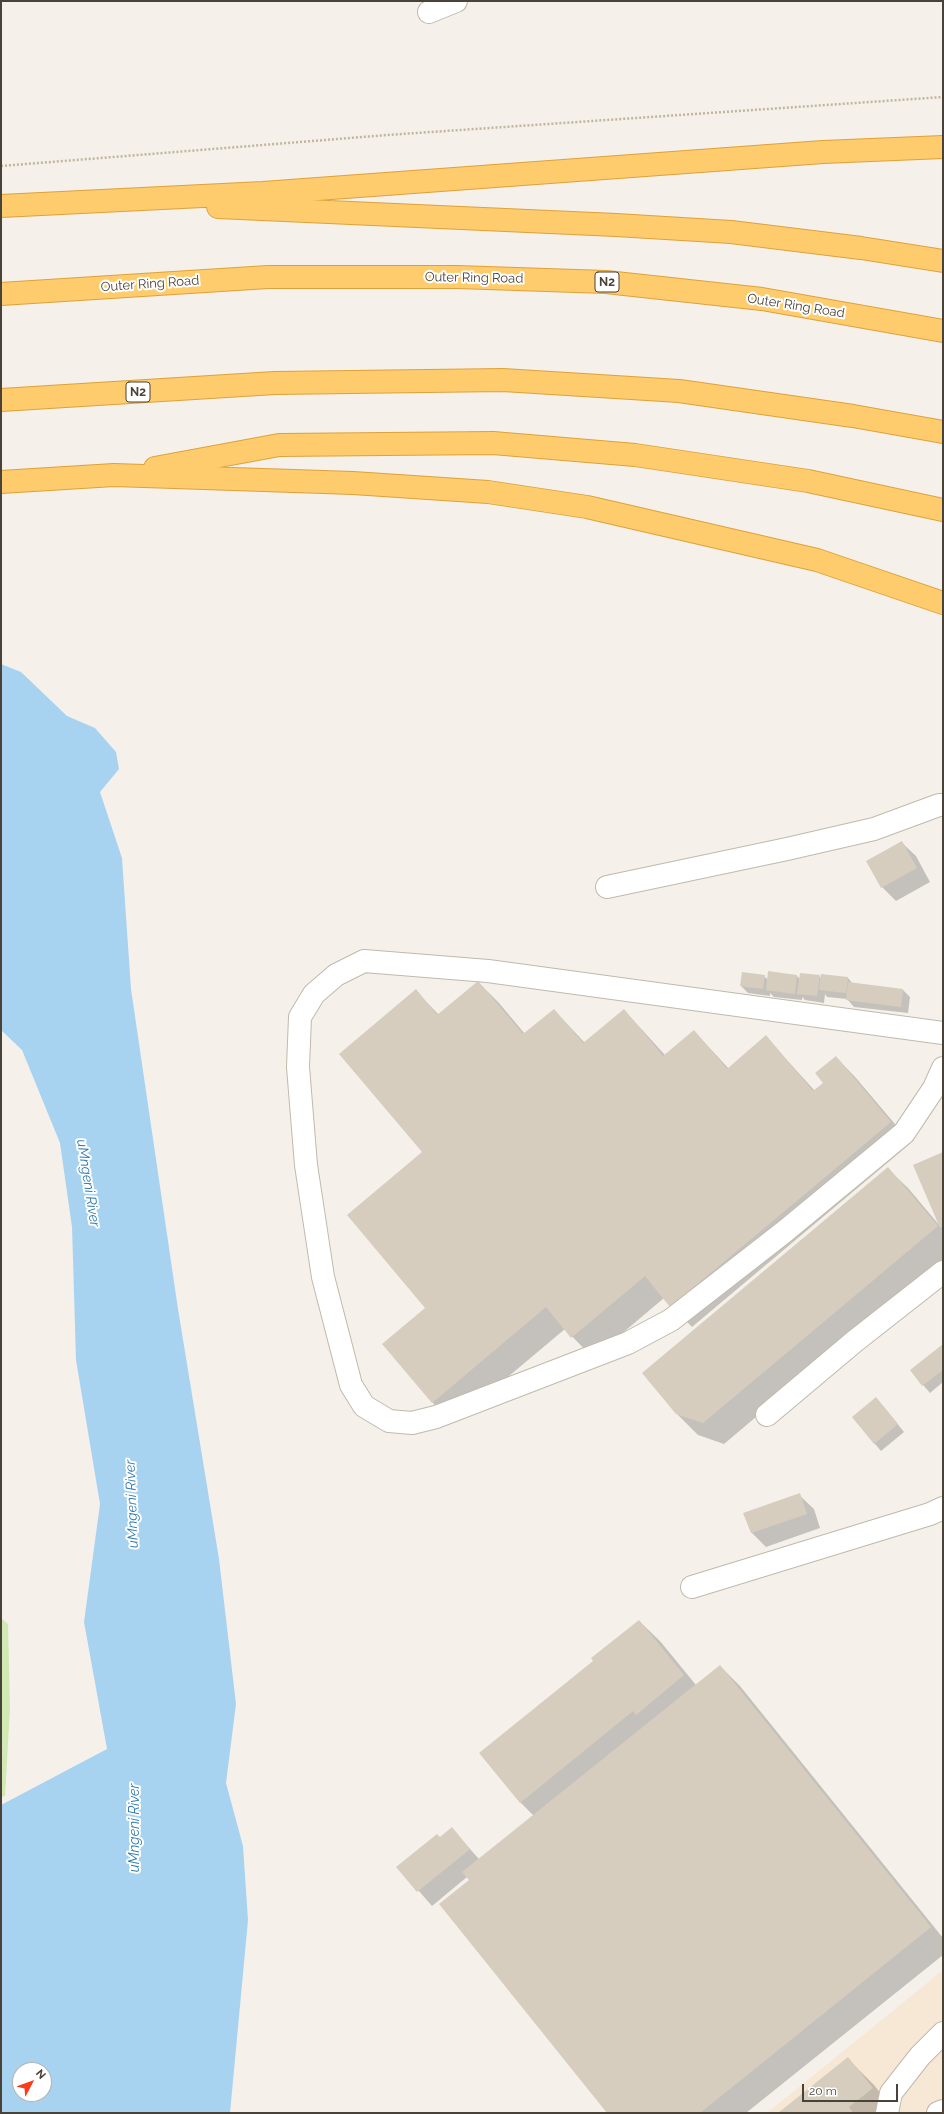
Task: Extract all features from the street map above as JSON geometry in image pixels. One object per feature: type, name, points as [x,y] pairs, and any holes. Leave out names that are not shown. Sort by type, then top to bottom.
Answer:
[{"type":"highway","points":[[823,152],[943,133]]},
{"type":"highway","points":[[264,201],[823,152],[943,147]]},
{"type":"highway","points":[[1,206],[81,201],[264,201],[731,232],[861,248],[943,261]]},
{"type":"highway","name":"Outer Ring Road","points":[[1,294],[268,277],[457,277],[606,282],[762,299],[943,331]]},
{"type":"highway","name":"N2","points":[[1,400],[275,383],[503,380],[679,391],[853,416],[943,432]]},
{"type":"highway","points":[[114,475],[279,445],[493,443],[635,455],[808,481],[943,510]]},
{"type":"highway","points":[[1,482],[114,475],[279,482],[353,483],[488,492],[587,507],[817,560],[943,603]]},
{"type":"street","points":[[429,12],[456,1]]},
{"type":"street","points":[[607,887],[874,829],[939,805],[943,805]]},
{"type":"street","points":[[943,1033],[488,972],[364,962],[336,975],[314,994],[300,1017],[298,1067],[306,1164],[323,1276],[351,1385],[364,1406],[389,1421],[412,1423],[436,1417],[628,1343],[671,1320],[790,1227],[904,1133],[934,1088],[943,1068]]},
{"type":"street","points":[[766,1416],[855,1341],[943,1272]]},
{"type":"street","points":[[692,1587],[930,1514],[943,1508]]},
{"type":"street","points":[[887,2113],[891,2093],[920,2056],[943,2033]]},
{"type":"street","points":[[938,2113],[943,2111]]},
{"type":"path","points":[[1,166],[387,135],[943,97]]},
{"type":"shaded area","points":[[943,1970],[943,2113],[767,2113]]},
{"type":"green space","points":[[1,1618],[8,1624],[10,1708],[5,1796],[1,1797]]},
{"type":"water","name":"uMngeni River","points":[[1,664],[21,672],[67,716],[95,728],[116,752],[119,769],[100,792],[122,858],[131,989],[178,1309],[219,1559],[236,1704],[226,1783],[243,1846],[248,1920],[230,2113],[1,2113],[1,1805],[107,1749],[84,1622],[100,1504],[76,1360],[72,1227],[60,1143],[22,1050],[1,1030]]},
{"type":"building","points":[[902,841],[917,868],[881,888],[866,861]]},
{"type":"building","points":[[768,971],[797,975],[795,994],[766,990]]},
{"type":"building","points":[[742,972],[765,975],[763,989],[740,986]]},
{"type":"building","points":[[800,973],[820,975],[817,996],[797,994]]},
{"type":"building","points":[[821,974],[848,977],[846,993],[819,990]]},
{"type":"building","points":[[478,981],[523,1034],[554,1009],[583,1043],[624,1009],[663,1056],[694,1030],[727,1069],[766,1035],[813,1091],[823,1083],[815,1073],[836,1056],[891,1122],[670,1307],[645,1276],[571,1338],[546,1307],[432,1403],[382,1344],[425,1308],[347,1215],[422,1152],[339,1054],[416,989],[437,1015]]},
{"type":"building","points":[[848,982],[903,989],[901,1007],[846,1000]]},
{"type":"building","points":[[943,1152],[943,1226],[940,1228],[913,1165]]},
{"type":"building","points":[[888,1167],[938,1226],[703,1423],[676,1414],[642,1373]]},
{"type":"building","points":[[943,1344],[943,1370],[922,1386],[910,1370]]},
{"type":"building","points":[[876,1397],[898,1424],[874,1444],[852,1417]]},
{"type":"building","points":[[800,1493],[807,1514],[751,1533],[743,1513]]},
{"type":"building","points":[[639,1620],[684,1675],[636,1715],[633,1711],[520,1803],[479,1753],[593,1661],[591,1658]]},
{"type":"building","points":[[720,1665],[931,1927],[700,2113],[607,2113],[439,1904],[469,1880],[462,1872]]},
{"type":"building","points":[[452,1827],[470,1849],[417,1892],[396,1867],[437,1834],[440,1837]]},
{"type":"building","points":[[848,2057],[873,2088],[849,2107],[853,2113],[778,2113]]}]
